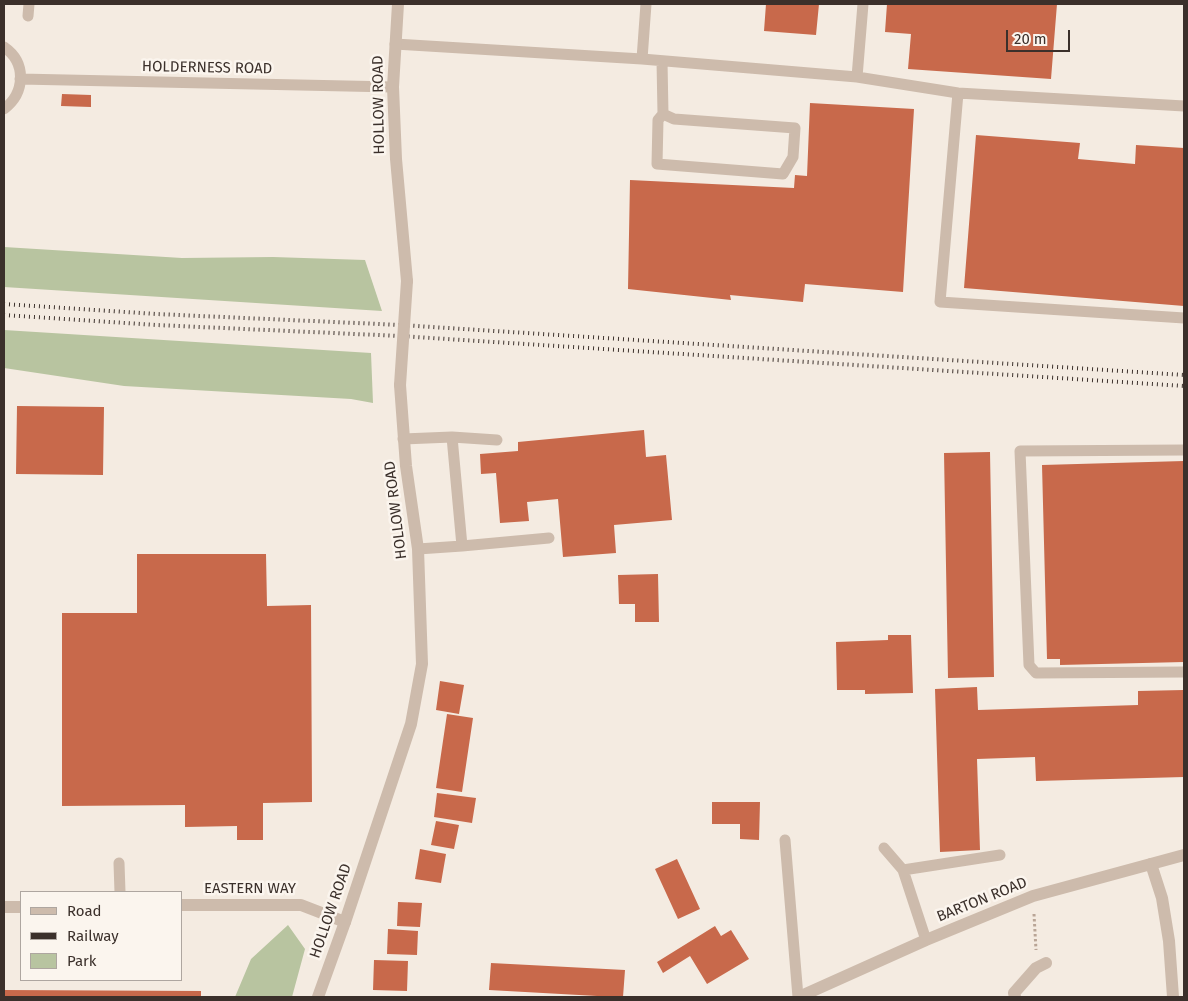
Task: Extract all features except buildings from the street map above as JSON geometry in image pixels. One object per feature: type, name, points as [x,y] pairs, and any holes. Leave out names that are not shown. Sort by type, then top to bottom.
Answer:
[{"type":"street","name":"HOLLOW ROAD","points":[[318,997],[346,922],[411,724],[422,664],[418,549],[404,438],[400,385],[406,281],[396,159],[393,87],[398,4]]},
{"type":"street","name":"BARTON ROAD","points":[[799,997],[926,940],[1033,896],[1184,855]]},
{"type":"street","points":[[1151,864],[1162,898],[1169,941],[1173,997]]},
{"type":"street","name":"EASTERN WAY","points":[[182,905],[301,904],[346,922]]},
{"type":"street","points":[[4,907],[20,907]]},
{"type":"street","points":[[1015,997],[1014,993],[1041,966]]},
{"type":"lane","points":[[28,16],[29,4]]},
{"type":"lane","points":[[642,59],[646,4]]},
{"type":"lane","points":[[857,77],[862,4]]},
{"type":"lane","points":[[395,44],[642,59],[857,77],[958,94],[1184,106]]},
{"type":"lane","points":[[4,47],[15,59],[20,70],[17,94],[4,109]]},
{"type":"lane","points":[[662,61],[663,114],[658,120],[657,164],[784,174],[793,157],[794,128],[674,119],[663,114]]},
{"type":"lane","name":"HOLDERNESS ROAD","points":[[20,79],[393,87]]},
{"type":"lane","points":[[958,94],[940,302],[1184,318]]},
{"type":"lane","points":[[404,438],[497,440]]},
{"type":"lane","points":[[452,438],[462,546]]},
{"type":"lane","points":[[1184,450],[1020,451],[1028,665],[1036,673],[1184,672]]},
{"type":"lane","points":[[418,549],[548,538]]},
{"type":"lane","points":[[785,840],[799,997]]},
{"type":"lane","points":[[884,848],[903,870],[926,940]]},
{"type":"lane","points":[[903,870],[1000,856]]},
{"type":"lane","points":[[119,863],[120,891]]},
{"type":"path","points":[[1033,896],[1041,966]]},
{"type":"green space","points":[[4,247],[182,258],[273,257],[365,260],[382,311],[4,287]]},
{"type":"green space","points":[[4,330],[371,353],[373,403],[351,399],[124,386],[4,368]]},
{"type":"green space","points":[[288,925],[305,949],[292,997],[235,997],[251,959]]},
{"type":"railway","points":[[4,304],[156,314],[401,325],[1184,375]]},
{"type":"railway","points":[[4,315],[156,325],[400,336],[1184,386]]}]
